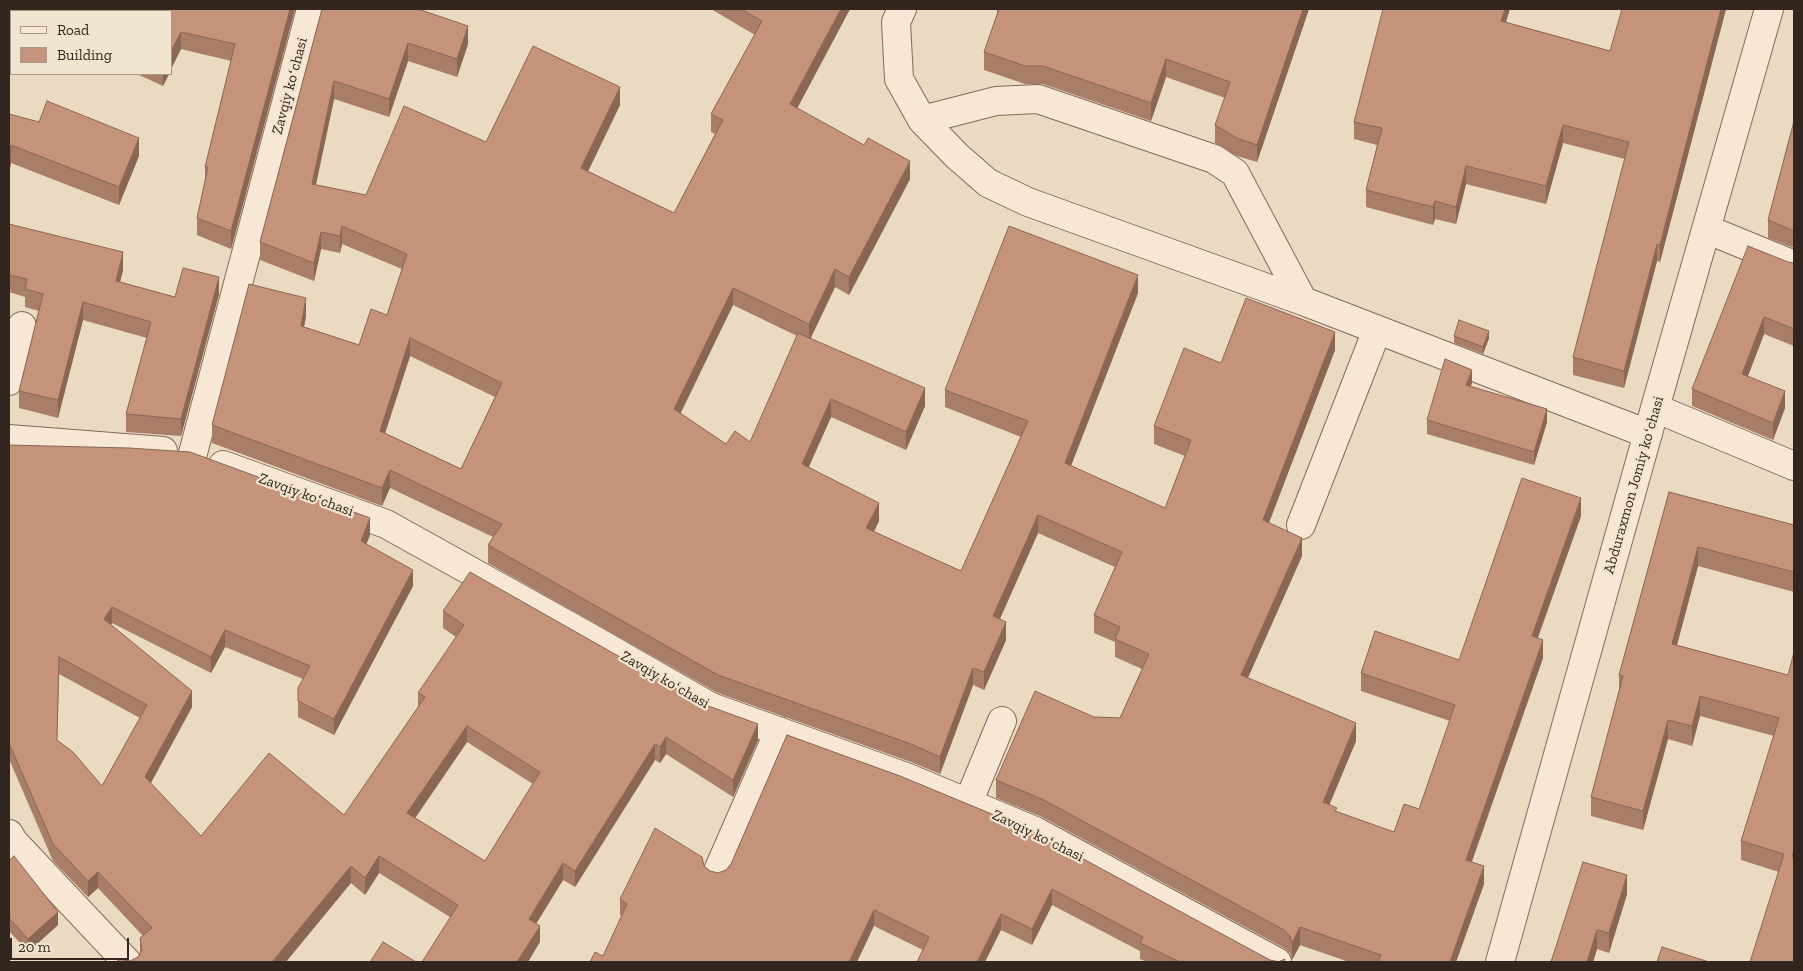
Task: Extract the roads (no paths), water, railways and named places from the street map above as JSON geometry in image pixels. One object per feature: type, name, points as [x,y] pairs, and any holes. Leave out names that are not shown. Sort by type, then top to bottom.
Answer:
[{"type":"street","name":"Zavqiy koʻchasi","points":[[193,454],[311,9]]},
{"type":"street","points":[[902,9],[896,22],[899,79],[922,120],[957,156],[988,183],[1020,198],[1304,301],[1648,434]]},
{"type":"street","name":"Abduraxmon Jomiy koʻchasi","points":[[1500,962],[1769,9]]},
{"type":"street","points":[[922,120],[996,101],[1038,99],[1214,159],[1235,173],[1304,301]]},
{"type":"street","points":[[1706,229],[1794,265]]},
{"type":"street","points":[[9,381],[22,326]]},
{"type":"street","points":[[1301,525],[1377,330]]},
{"type":"street","points":[[1655,408],[1794,466]]},
{"type":"street","name":"Zavqiy koʻchasi","points":[[9,439],[193,454],[386,524],[711,707],[906,777],[1035,831],[1277,962]]},
{"type":"street","points":[[968,803],[1002,721]]},
{"type":"street","points":[[717,873],[779,731]]},
{"type":"street","points":[[9,834],[19,848],[127,962]]}]
